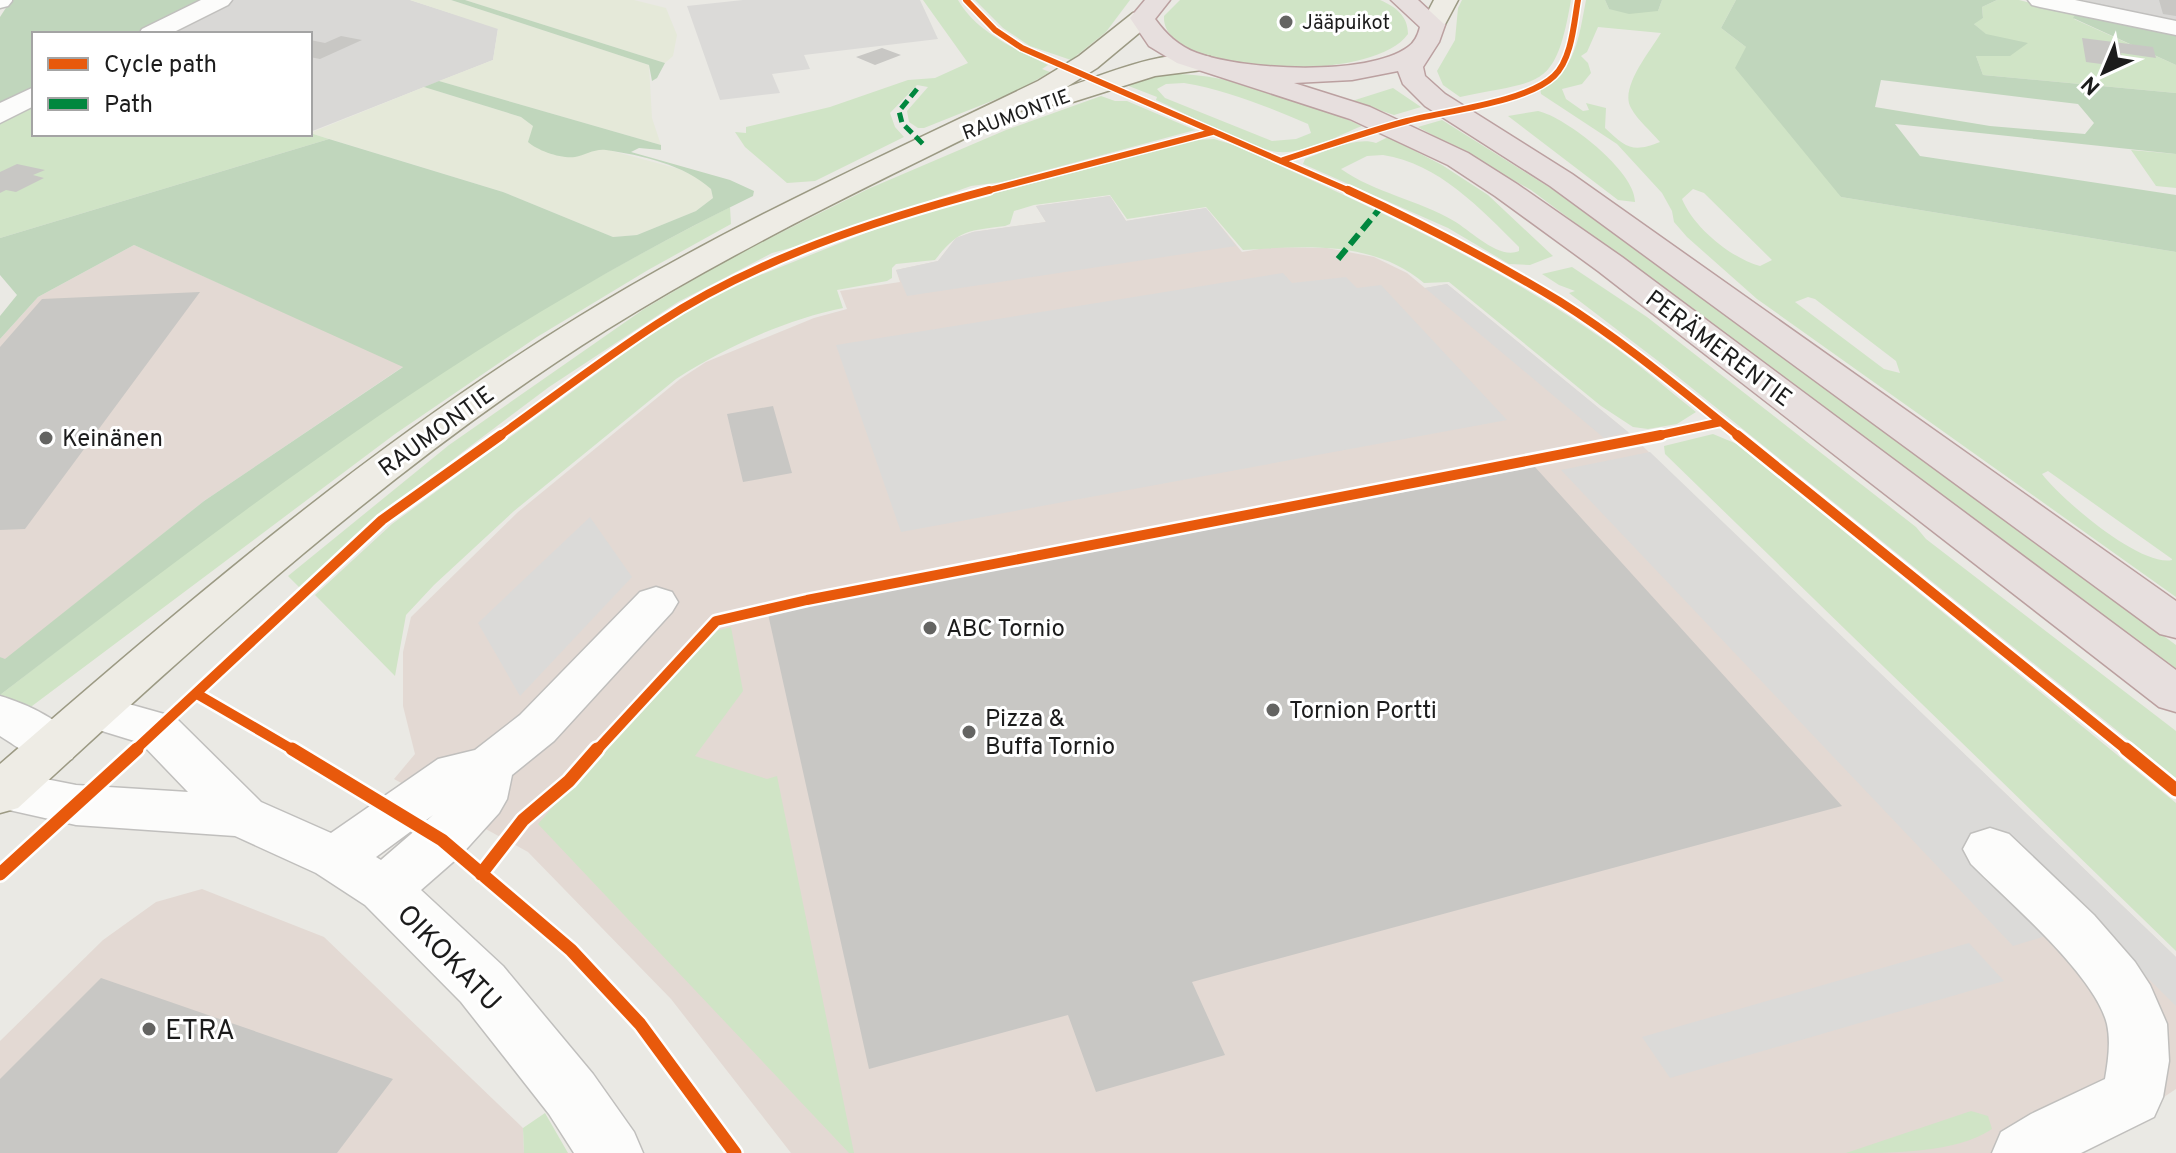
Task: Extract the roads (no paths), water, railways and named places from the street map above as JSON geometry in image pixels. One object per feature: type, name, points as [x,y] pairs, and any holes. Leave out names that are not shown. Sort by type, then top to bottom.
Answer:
[{"type":"highway","points":[[1212,66],[1323,74],[1386,66],[1424,40],[1403,0]]},
{"type":"highway","name":"PERÄMERENTIE","points":[[1150,9],[1146,32],[1154,41],[1182,57],[1372,119],[1458,159],[1506,190],[1610,264],[2176,695]]},
{"type":"highway","name":"PERÄMERENTIE","points":[[1424,40],[1410,67],[1412,78],[1435,100],[1573,189],[2176,623]]},
{"type":"main road","points":[[1424,40],[1446,0]]},
{"type":"main road","name":"RAUMONTIE","points":[[3,792],[199,616],[344,498],[477,400],[591,324],[719,248],[1047,87],[1088,62],[1150,9]]},
{"type":"main road","name":"RAUMONTIE","points":[[925,146],[1121,76],[1152,68],[1212,66]]},
{"type":"street","points":[[155,32],[220,0]]},
{"type":"street","points":[[2040,0],[2176,28]]},
{"type":"street","points":[[0,115],[32,96]]},
{"type":"street","points":[[335,858],[456,772],[489,766],[537,728],[656,602]]},
{"type":"street","name":"OIKOKATU","points":[[93,711],[158,730],[242,816]]},
{"type":"street","points":[[0,713],[54,746]]},
{"type":"street","points":[[384,889],[442,840],[481,799],[489,766]]},
{"type":"street","name":"OIKOKATU","points":[[3,792],[76,805],[242,816],[335,858],[384,889],[482,984],[571,1094],[611,1153]]},
{"type":"street","points":[[1990,849],[2070,928],[2118,983],[2136,1020],[2141,1059],[2132,1097],[2053,1135],[2024,1153]]},
{"type":"place","name":"Jääpuikot","points":[[1286,22]]},
{"type":"place","name":"Keinänen","points":[[46,438]]},
{"type":"place","name":"ABC Tornio","points":[[930,628]]},
{"type":"place","name":"Tornion Portti","points":[[1273,710]]},
{"type":"place","name":"Pizza & Buffa Tornio","points":[[969,732]]},
{"type":"place","name":"ETRA","points":[[149,1029]]}]
